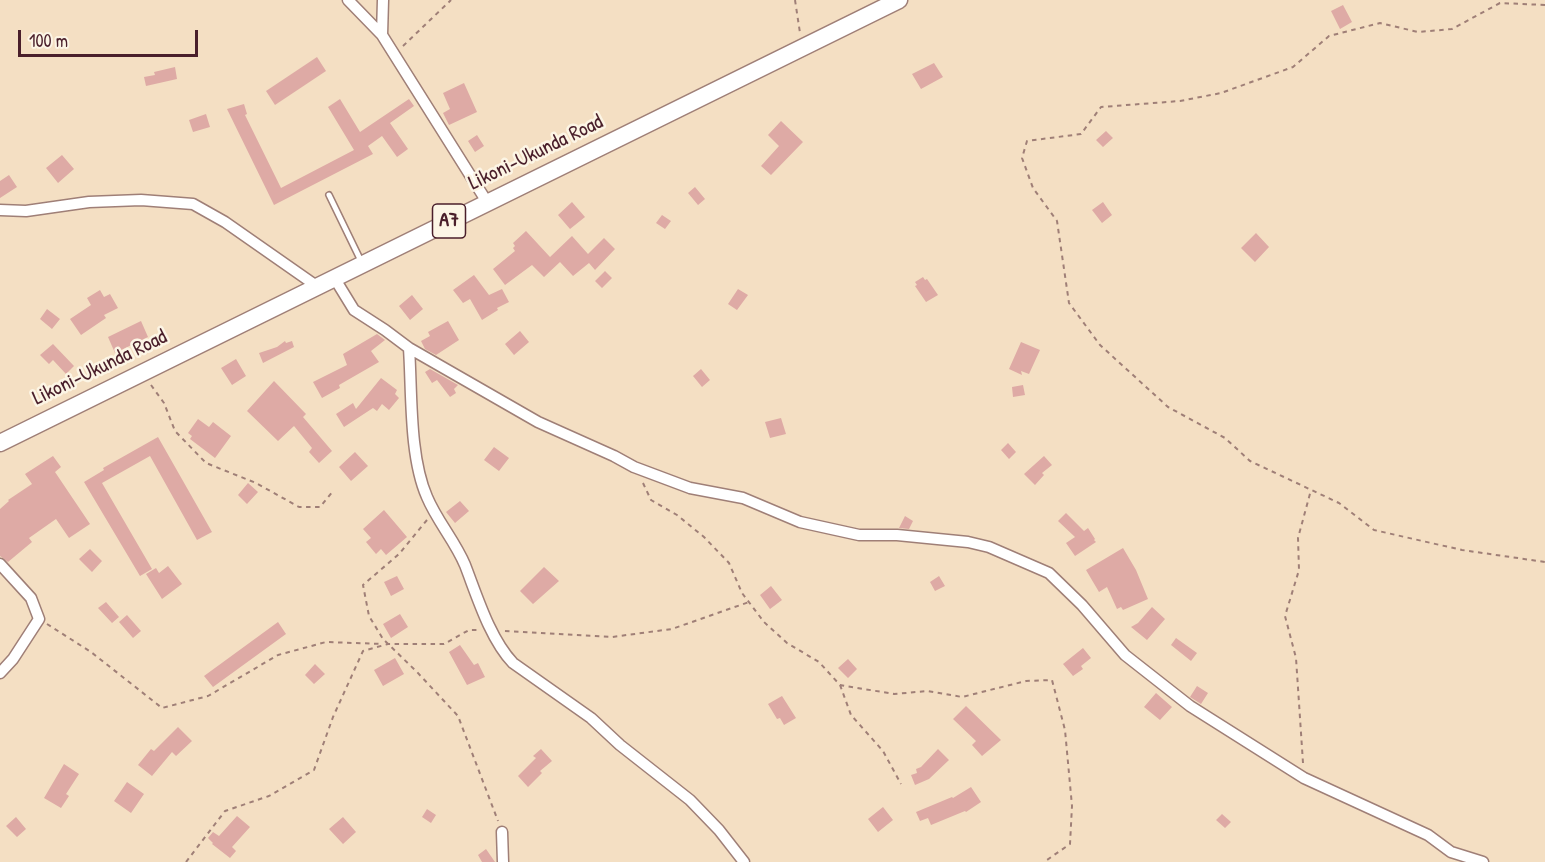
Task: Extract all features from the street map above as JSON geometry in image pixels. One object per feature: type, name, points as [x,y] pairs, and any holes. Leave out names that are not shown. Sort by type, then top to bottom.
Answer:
[{"type":"highway","name":"Likoni-Ukunda Road","points":[[2,442],[899,0]]},
{"type":"street","points":[[348,0],[382,35],[487,202]]},
{"type":"street","points":[[382,35],[383,0]]},
{"type":"street","points":[[0,210],[26,211],[89,202],[141,200],[193,204],[225,222],[318,287]]},
{"type":"street","points":[[335,279],[354,310],[409,348],[538,422],[634,467],[690,488],[743,498],[800,522],[859,535],[897,535],[968,542],[989,547],[1049,573],[1082,605],[1125,655],[1190,706],[1304,778],[1428,836],[1451,852],[1483,862]]},
{"type":"street","points":[[409,348],[416,456],[426,496],[462,559],[503,653],[513,663],[591,718],[620,745],[690,800],[744,862]]},
{"type":"street","points":[[0,564],[31,598],[39,620],[13,659],[0,673]]},
{"type":"street","points":[[502,832],[503,862]]},
{"type":"lane","points":[[329,195],[363,265]]},
{"type":"path","points":[[394,55],[451,0]]},
{"type":"path","points":[[795,0],[802,48]]},
{"type":"path","points":[[1545,5],[1500,3],[1452,29],[1418,32],[1380,23],[1329,36],[1293,67],[1221,93],[1180,101],[1101,107],[1081,134],[1027,141],[1023,158],[1033,188],[1057,221],[1069,303],[1100,345],[1168,406],[1225,438],[1250,461],[1339,503],[1374,530],[1462,550],[1545,562]]},
{"type":"path","points":[[142,372],[164,403],[175,431],[206,464],[256,483],[299,507],[320,507],[334,490]]},
{"type":"path","points":[[634,467],[651,500],[677,514],[729,563],[742,593],[764,622],[787,643],[819,662],[840,685],[851,715],[883,750],[901,784]]},
{"type":"path","points":[[1304,778],[1296,658],[1285,616],[1299,570],[1298,538],[1311,490]]},
{"type":"path","points":[[435,511],[399,554],[363,585],[369,616],[383,639],[458,716],[502,832]]},
{"type":"path","points":[[39,620],[91,652],[162,708],[208,696],[278,655],[326,642],[444,644],[469,630],[612,637],[672,629],[749,602]]},
{"type":"path","points":[[186,862],[225,811],[269,796],[314,770],[333,717],[363,651],[388,644]]},
{"type":"path","points":[[840,685],[894,693],[928,691],[962,697],[1026,681],[1052,680],[1065,729],[1072,806],[1070,844],[1044,862]]},
{"type":"building","points":[[1343,5],[1352,22],[1340,29],[1331,11]]},
{"type":"building","points":[[317,57],[326,71],[275,105],[266,91]]},
{"type":"building","points":[[934,63],[943,77],[921,89],[912,74]]},
{"type":"building","points":[[175,67],[177,79],[146,86],[144,77]]},
{"type":"building","points":[[464,83],[477,112],[449,125],[443,113],[450,109],[443,93]]},
{"type":"building","points":[[340,99],[360,132],[409,99],[414,106],[390,123],[408,149],[397,157],[382,136],[368,146],[373,154],[274,205],[227,109],[244,104],[247,114],[245,115],[281,188],[354,150],[328,107]]},
{"type":"building","points":[[206,114],[210,127],[193,132],[189,120]]},
{"type":"building","points":[[781,121],[803,142],[771,175],[761,166],[779,146],[768,135]]},
{"type":"building","points":[[1106,131],[1113,138],[1103,147],[1096,140]]},
{"type":"building","points":[[477,135],[484,146],[475,152],[468,141]]},
{"type":"building","points":[[62,155],[74,169],[58,183],[46,168]]},
{"type":"building","points":[[9,175],[17,187],[0,198],[0,181]]},
{"type":"building","points":[[695,187],[705,199],[698,205],[688,193]]},
{"type":"building","points":[[572,202],[585,217],[570,229],[558,215]]},
{"type":"building","points":[[1103,202],[1112,215],[1102,223],[1092,210]]},
{"type":"building","points":[[662,215],[671,221],[665,229],[656,223]]},
{"type":"building","points":[[526,231],[550,257],[572,236],[588,254],[604,238],[615,249],[595,270],[589,263],[573,276],[560,262],[544,277],[532,265],[505,285],[493,269],[515,251],[513,243]]},
{"type":"building","points":[[1256,233],[1269,247],[1255,262],[1241,248]]},
{"type":"building","points":[[605,271],[612,278],[602,288],[595,281]]},
{"type":"building","points":[[474,275],[489,295],[502,289],[509,302],[482,320],[470,299],[463,303],[453,290]]},
{"type":"building","points":[[923,277],[938,295],[926,302],[915,286],[917,285],[915,282]]},
{"type":"building","points":[[738,289],[748,295],[737,310],[728,304]]},
{"type":"building","points":[[100,290],[104,297],[110,294],[118,308],[104,315],[106,318],[81,335],[70,319],[91,305],[87,298]]},
{"type":"building","points":[[412,295],[423,309],[410,320],[399,306]]},
{"type":"building","points":[[47,309],[60,319],[52,329],[40,319]]},
{"type":"building","points":[[141,321],[148,337],[115,353],[108,337]]},
{"type":"building","points":[[448,321],[459,340],[436,355],[425,349],[421,341],[430,336],[428,332]]},
{"type":"building","points":[[520,331],[529,342],[514,355],[505,344]]},
{"type":"building","points":[[377,334],[385,340],[371,351],[379,362],[339,385],[340,388],[322,398],[313,382],[347,365],[343,354]]},
{"type":"building","points":[[285,341],[286,343],[292,341],[294,347],[263,363],[259,353],[277,347]]},
{"type":"building","points":[[1021,342],[1040,350],[1029,374],[1021,371],[1022,375],[1009,369]]},
{"type":"building","points":[[53,344],[74,366],[66,374],[53,360],[49,364],[40,355]]},
{"type":"building","points":[[236,359],[246,376],[232,385],[221,368]]},
{"type":"building","points":[[430,369],[458,385],[454,389],[456,393],[450,397],[437,380],[432,383],[425,372]]},
{"type":"building","points":[[701,369],[710,380],[702,387],[693,376]]},
{"type":"building","points":[[381,378],[397,390],[395,394],[399,398],[389,410],[382,404],[377,411],[373,408],[344,427],[336,414],[353,403],[356,409]]},
{"type":"building","points":[[274,381],[306,414],[303,417],[332,451],[319,463],[309,452],[312,448],[294,426],[278,441],[247,411]]},
{"type":"building","points":[[1023,385],[1025,395],[1013,397],[1012,387]]},
{"type":"building","points":[[781,418],[786,434],[770,438],[765,422]]},
{"type":"building","points":[[198,419],[209,427],[213,422],[231,436],[215,458],[190,439],[192,436],[188,433]]},
{"type":"building","points":[[158,437],[212,532],[197,540],[150,456],[102,483],[152,569],[140,576],[84,482],[104,470],[103,468]]},
{"type":"building","points":[[1008,443],[1016,452],[1009,459],[1001,450]]},
{"type":"building","points":[[494,447],[509,458],[499,471],[484,460]]},
{"type":"building","points":[[355,452],[368,466],[351,481],[339,467]]},
{"type":"building","points":[[53,456],[61,467],[55,472],[90,524],[69,538],[56,519],[29,538],[32,542],[8,562],[0,556],[0,509],[8,500],[32,484],[25,474]]},
{"type":"building","points":[[1044,456],[1052,465],[1042,473],[1044,475],[1035,485],[1024,474]]},
{"type":"building","points":[[248,483],[258,492],[247,504],[238,495]]},
{"type":"building","points":[[460,501],[469,511],[455,523],[446,512]]},
{"type":"building","points":[[384,510],[407,537],[386,555],[381,549],[376,554],[366,542],[371,538],[363,529]]},
{"type":"building","points":[[1066,513],[1084,531],[1088,528],[1096,542],[1075,556],[1066,543],[1075,537],[1058,521]]},
{"type":"building","points":[[905,516],[913,521],[909,529],[899,528]]},
{"type":"building","points":[[1123,548],[1136,570],[1148,599],[1123,610],[1121,607],[1117,609],[1107,587],[1099,592],[1086,570]]},
{"type":"building","points":[[90,549],[102,561],[92,572],[79,559]]},
{"type":"building","points":[[168,566],[182,584],[162,599],[146,574],[156,568],[159,573]]},
{"type":"building","points":[[544,567],[559,581],[533,604],[520,591]]},
{"type":"building","points":[[397,576],[404,589],[391,596],[384,582]]},
{"type":"building","points":[[939,576],[945,586],[935,591],[930,582]]},
{"type":"building","points":[[771,586],[782,600],[770,609],[760,595]]},
{"type":"building","points":[[106,602],[119,617],[112,623],[98,608]]},
{"type":"building","points":[[1152,607],[1165,619],[1147,640],[1131,627],[1138,623]]},
{"type":"building","points":[[400,614],[408,627],[391,638],[383,624]]},
{"type":"building","points":[[127,615],[141,631],[133,638],[119,622]]},
{"type":"building","points":[[278,622],[286,634],[213,687],[204,676]]},
{"type":"building","points":[[1176,638],[1197,653],[1191,661],[1171,645]]},
{"type":"building","points":[[460,645],[474,665],[478,663],[485,677],[467,685],[449,652]]},
{"type":"building","points":[[1083,648],[1091,658],[1081,666],[1083,669],[1073,676],[1063,664]]},
{"type":"building","points":[[395,658],[404,674],[383,686],[374,670]]},
{"type":"building","points":[[848,659],[857,669],[848,678],[838,668]]},
{"type":"building","points":[[315,664],[325,674],[314,684],[305,675]]},
{"type":"building","points":[[1197,686],[1208,693],[1201,704],[1190,697]]},
{"type":"building","points":[[1156,693],[1172,707],[1160,720],[1144,707]]},
{"type":"building","points":[[782,696],[796,718],[784,725],[780,718],[777,719],[768,704]]},
{"type":"building","points":[[966,706],[1001,740],[982,756],[972,745],[976,741],[953,719]]},
{"type":"building","points":[[178,727],[192,741],[176,756],[172,752],[152,776],[138,765],[151,749],[154,751]]},
{"type":"building","points":[[541,749],[552,761],[540,771],[542,773],[528,787],[518,776],[536,758],[533,756]]},
{"type":"building","points":[[938,749],[949,760],[929,779],[915,785],[911,775],[917,773],[916,769],[921,767]]},
{"type":"building","points":[[64,764],[79,774],[66,794],[69,796],[61,808],[44,798]]},
{"type":"building","points":[[127,782],[144,794],[131,813],[114,801]]},
{"type":"building","points":[[971,787],[981,802],[966,812],[931,825],[928,818],[920,821],[916,812],[953,798]]},
{"type":"building","points":[[883,807],[893,820],[878,832],[868,819]]},
{"type":"building","points":[[427,809],[436,815],[431,823],[422,817]]},
{"type":"building","points":[[1222,814],[1231,822],[1225,828],[1216,820]]},
{"type":"building","points":[[237,816],[250,827],[232,847],[236,851],[230,858],[208,838],[213,832],[219,836]]},
{"type":"building","points":[[16,817],[26,829],[17,837],[6,826]]},
{"type":"building","points":[[343,817],[356,832],[343,844],[329,829]]},
{"type":"building","points":[[486,849],[495,862],[482,862],[478,855]]}]
